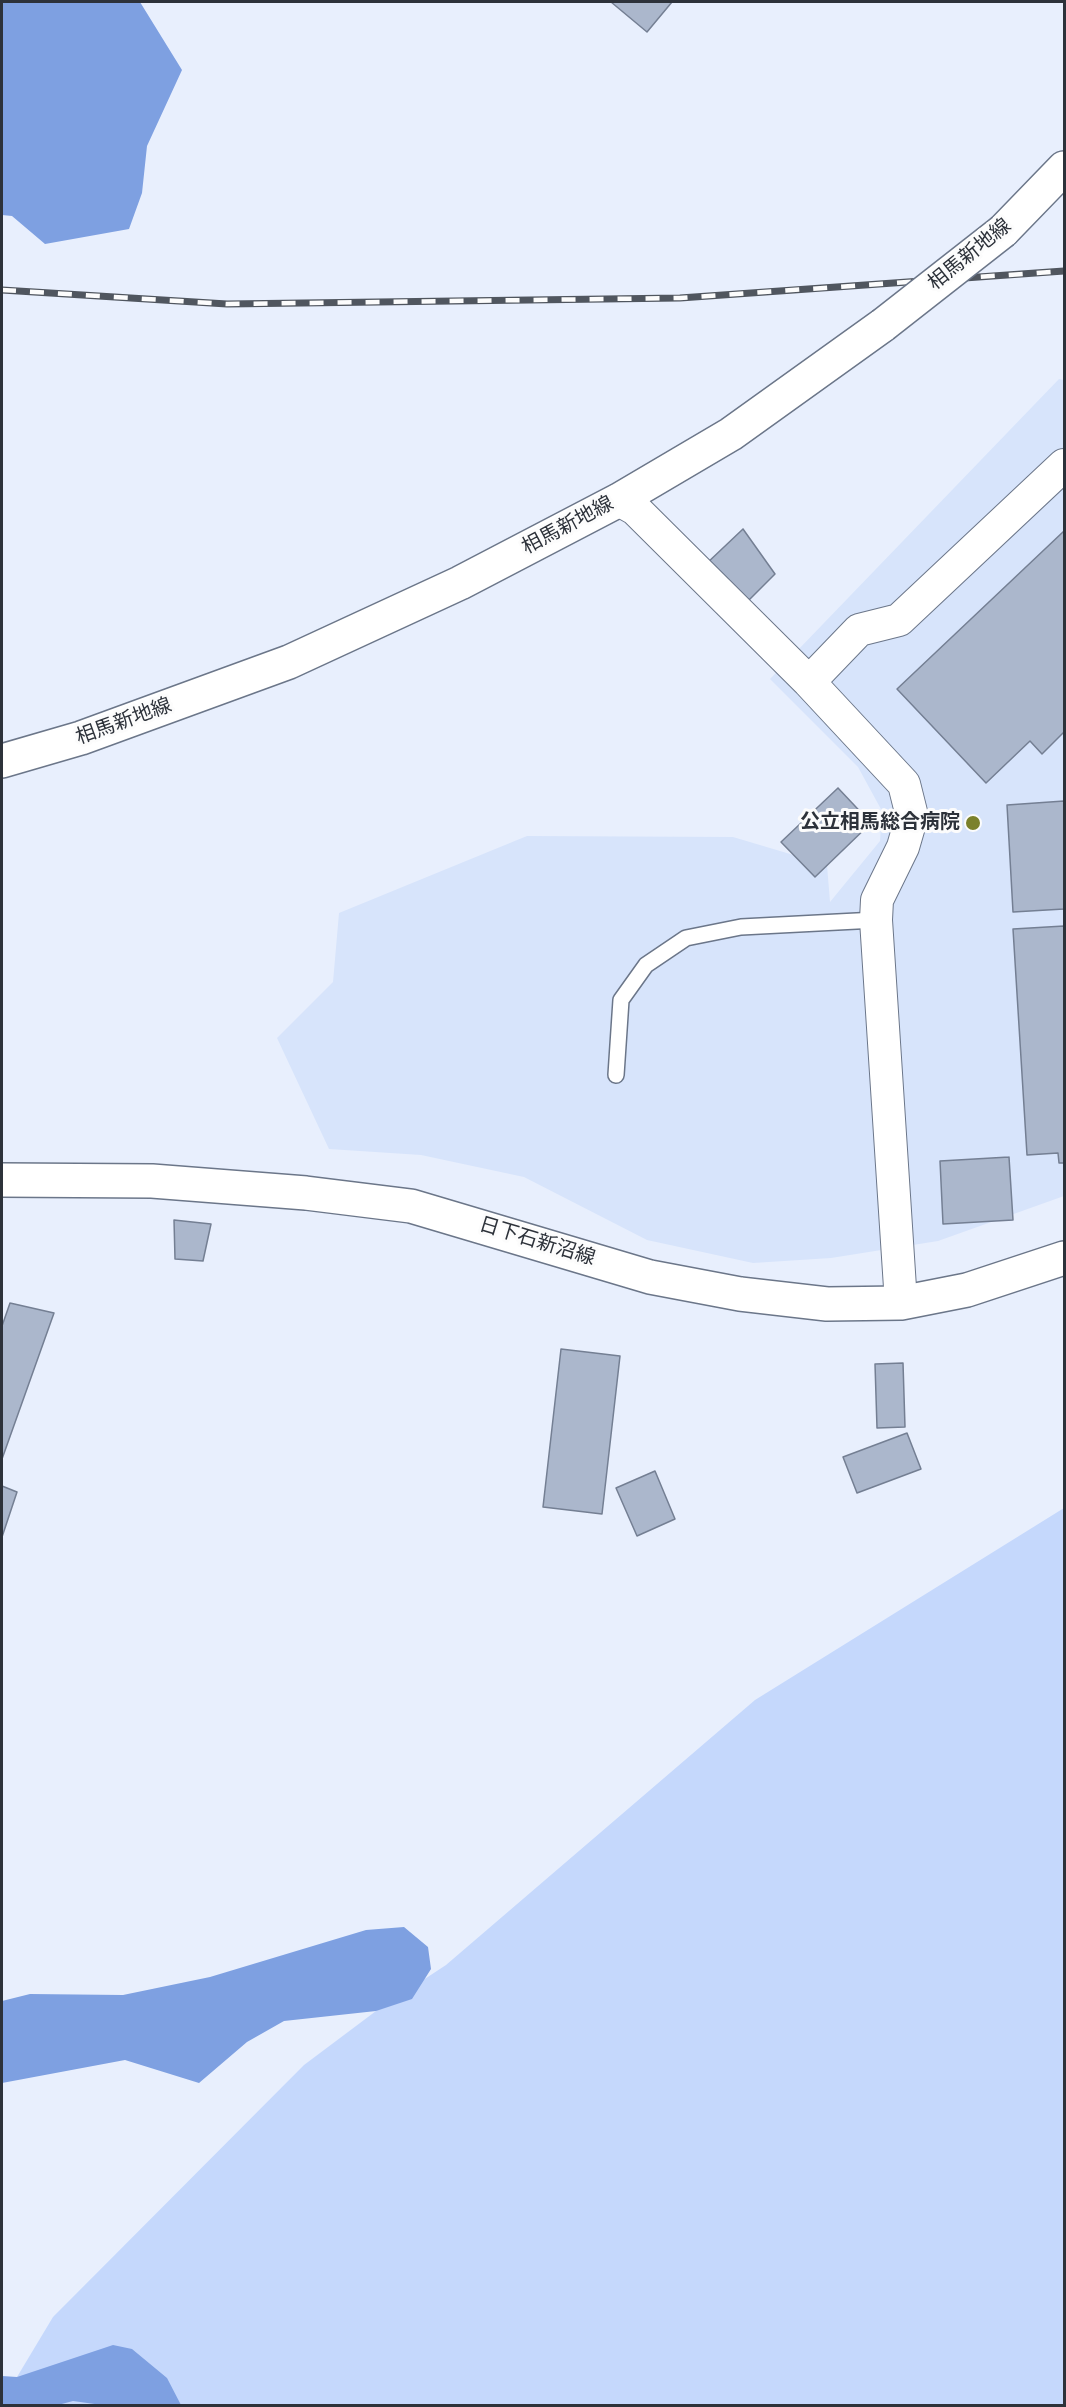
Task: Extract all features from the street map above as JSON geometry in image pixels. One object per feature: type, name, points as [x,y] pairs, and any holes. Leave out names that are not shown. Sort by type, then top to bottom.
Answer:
[{"type":"main road","name":"相馬新地線","points":[[2,761],[81,738],[289,662],[460,583],[620,500],[731,434],[883,325],[1003,231],[1065,168]]},
{"type":"main road","name":"日下石新沼線","points":[[2,1180],[152,1181],[306,1193],[411,1206],[650,1277],[729,1292],[827,1304],[901,1302],[968,1290],[1065,1258]]},
{"type":"street","points":[[809,682],[859,630],[899,620],[1065,465]]},
{"type":"street","points":[[620,500],[635,508],[809,682],[904,784],[912,816],[903,847],[878,900],[876,920],[901,1302]]},
{"type":"lane","points":[[616,1075],[621,1000],[646,965],[686,938],[741,927],[876,920]]},
{"type":"shaded area","name":"公立相馬総合病院","points":[[1059,379],[1064,380],[1064,1196],[938,1241],[831,1258],[753,1263],[647,1240],[524,1177],[421,1155],[329,1149],[277,1038],[333,982],[339,913],[527,836],[733,837],[827,865],[830,902],[880,841],[882,811],[858,767],[770,679]]},
{"type":"shaded area","points":[[1064,1508],[1064,2405],[2,2406],[2,2402],[53,2317],[304,2065],[376,2011],[446,1965],[755,1700]]},
{"type":"water","points":[[2,2],[140,2],[182,70],[147,146],[142,193],[129,229],[45,244],[12,216],[2,215]]},
{"type":"water","points":[[404,1927],[428,1947],[431,1969],[412,1999],[376,2011],[284,2021],[247,2042],[199,2083],[125,2060],[2,2083],[2,2001],[30,1994],[123,1995],[210,1977],[366,1930]]},
{"type":"water","points":[[113,2345],[132,2349],[167,2378],[181,2405],[109,2406],[73,2401],[58,2405],[2,2405],[2,2376],[17,2377]]},
{"type":"building","points":[[611,2],[672,2],[647,32]]},
{"type":"building","points":[[743,529],[775,574],[749,600],[705,565]]},
{"type":"building","points":[[1064,531],[1064,732],[1042,754],[1030,741],[986,783],[897,689]]},
{"type":"building","points":[[838,788],[871,823],[815,877],[781,842]]},
{"type":"building","points":[[1064,801],[1064,909],[1013,912],[1007,805]]},
{"type":"building","points":[[1064,926],[1064,1163],[1059,1163],[1058,1153],[1027,1155],[1013,929]]},
{"type":"building","points":[[1009,1157],[1013,1220],[943,1224],[940,1161]]},
{"type":"building","points":[[174,1220],[211,1224],[203,1261],[175,1259]]},
{"type":"building","points":[[10,1303],[54,1313],[2,1459],[2,1326]]},
{"type":"building","points":[[561,1349],[620,1356],[602,1514],[543,1507]]},
{"type":"building","points":[[903,1363],[905,1427],[877,1428],[875,1364]]},
{"type":"building","points":[[907,1433],[921,1469],[857,1493],[843,1457]]},
{"type":"building","points":[[655,1471],[675,1519],[637,1536],[616,1488]]},
{"type":"building","points":[[2,1486],[17,1492],[2,1537]]},
{"type":"railway","points":[[2,290],[227,304],[680,298],[1064,271]]},
{"type":"place","name":"公立相馬総合病院","points":[[973,823]]}]
